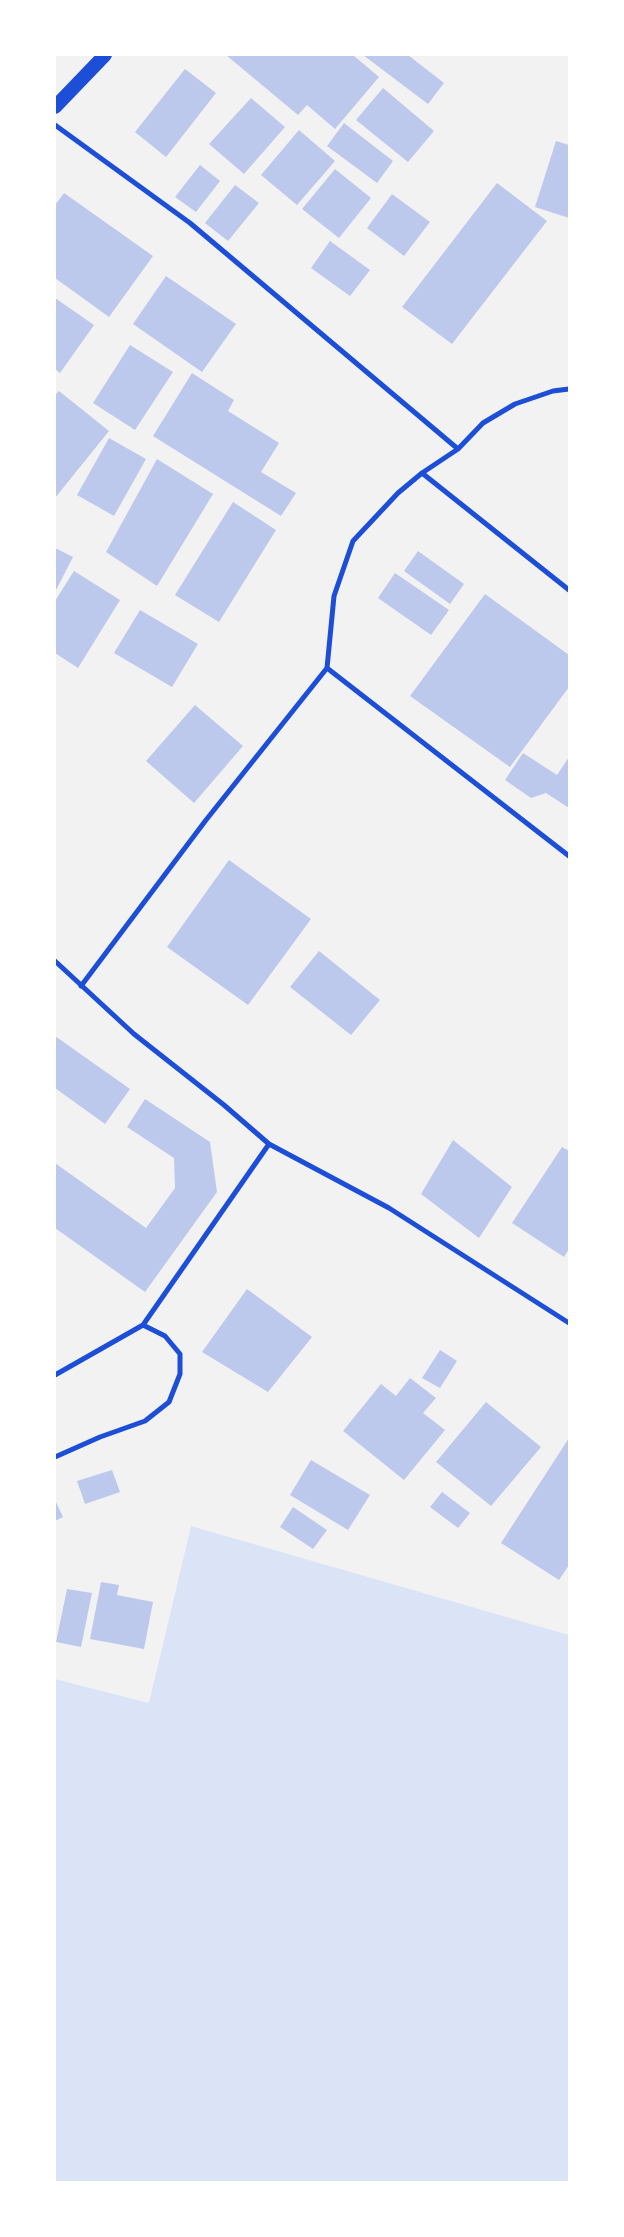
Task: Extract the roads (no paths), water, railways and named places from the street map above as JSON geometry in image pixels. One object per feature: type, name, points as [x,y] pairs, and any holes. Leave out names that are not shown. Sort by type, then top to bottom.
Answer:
[{"type":"highway","points":[[55,107],[105,55]]},
{"type":"street","points":[[55,125],[190,223],[458,449]]},
{"type":"street","points":[[81,986],[206,820],[327,668],[334,596],[353,541],[398,493],[422,473],[458,449],[483,423],[515,404],[553,391],[569,389]]},
{"type":"street","points":[[422,473],[569,590]]},
{"type":"street","points":[[327,668],[569,856]]},
{"type":"street","points":[[55,961],[134,1034],[224,1105],[269,1144],[389,1208],[569,1322]]},
{"type":"street","points":[[55,1375],[143,1325],[269,1144]]},
{"type":"street","points":[[55,1457],[100,1437],[145,1421],[169,1402],[180,1374],[180,1354],[165,1336],[143,1325]]}]
